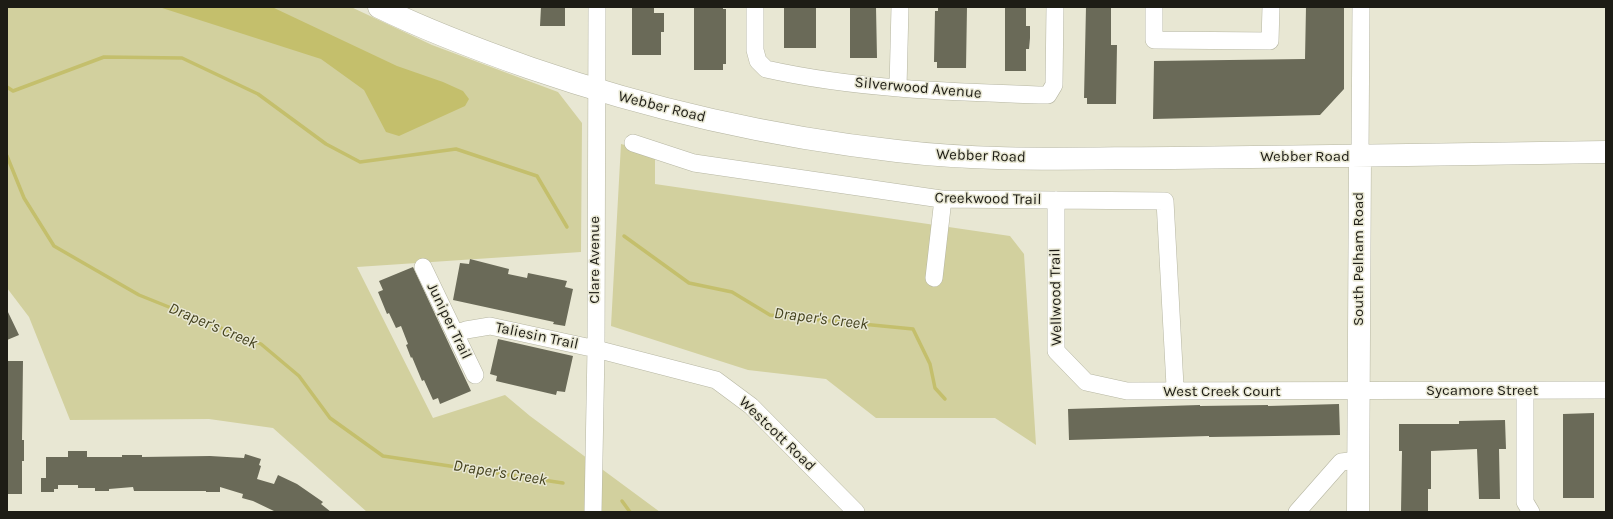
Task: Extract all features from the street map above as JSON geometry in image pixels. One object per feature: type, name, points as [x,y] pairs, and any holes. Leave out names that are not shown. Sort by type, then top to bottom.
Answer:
[{"type":"main road","name":"Webber Road","points":[[379,7],[406,20],[486,52],[596,89],[675,111],[755,129],[839,144],[900,152],[990,157],[1360,156],[1606,152]]},
{"type":"main road","name":"South Pelham Road","points":[[1358,512],[1360,156]]},
{"type":"street","name":"Clare Avenue","points":[[593,512],[596,349],[597,7]]},
{"type":"street","name":"Silverwood Avenue","points":[[755,7],[755,50],[758,61],[766,69],[858,84],[898,88],[956,93],[1048,95],[1054,85],[1055,7]]},
{"type":"street","points":[[898,88],[900,7]]},
{"type":"street","points":[[1154,7],[1154,40],[1270,41],[1271,7]]},
{"type":"street","name":"South Pelham Road","points":[[1360,156],[1361,7]]},
{"type":"street","name":"Creekwood Trail","points":[[633,143],[694,163],[943,199],[1165,201],[1175,386]]},
{"type":"street","points":[[934,278],[943,199]]},
{"type":"street","name":"Wellwood Trail","points":[[1056,200],[1056,351],[1086,382]]},
{"type":"street","name":"Juniper Trail","points":[[424,267],[475,375]]},
{"type":"street","name":"Taliesin Trail","points":[[455,334],[466,330],[490,326],[596,349]]},
{"type":"street","name":"Westcott Road","points":[[596,349],[716,380],[751,406],[856,512]]},
{"type":"street","name":"West Creek Court","points":[[1086,382],[1127,391],[1359,392]]},
{"type":"street","name":"Sycamore Street","points":[[1359,392],[1606,390]]},
{"type":"street","points":[[1525,391],[1525,502],[1531,512]]},
{"type":"street","points":[[1296,512],[1341,462],[1358,460]]},
{"type":"shaded area","points":[[7,7],[351,7],[432,45],[558,92],[582,123],[581,252],[357,267],[433,418],[505,395],[530,416],[660,512],[367,512],[273,428],[209,419],[70,420],[29,317],[7,288]]},
{"type":"shaded area","points":[[159,7],[272,7],[397,66],[443,82],[463,91],[469,99],[465,106],[399,136],[386,132],[364,90],[321,59]]},
{"type":"shaded area","points":[[621,144],[655,153],[655,184],[1010,236],[1024,254],[1036,445],[995,418],[876,418],[826,379],[748,370],[611,326]]},
{"type":"building","points":[[541,7],[565,7],[565,26],[540,26]]},
{"type":"building","points":[[632,7],[654,7],[654,13],[664,13],[664,32],[661,32],[661,55],[632,55]]},
{"type":"building","points":[[694,7],[723,7],[723,9],[726,9],[726,64],[723,64],[723,70],[694,70]]},
{"type":"building","points":[[784,7],[816,7],[816,48],[784,48]]},
{"type":"building","points":[[850,7],[876,7],[877,58],[850,58]]},
{"type":"building","points":[[938,7],[967,7],[966,68],[937,68],[937,62],[934,62],[935,11],[938,11]]},
{"type":"building","points":[[1005,7],[1026,7],[1026,26],[1030,26],[1030,38],[1029,49],[1026,49],[1026,71],[1005,71]]},
{"type":"building","points":[[1086,7],[1111,7],[1111,45],[1117,45],[1116,104],[1087,104],[1087,98],[1084,98]]},
{"type":"building","points":[[1306,7],[1344,7],[1344,89],[1320,115],[1153,119],[1154,61],[1305,59]]},
{"type":"building","points":[[470,259],[509,269],[508,274],[527,278],[528,273],[567,281],[565,287],[573,289],[565,326],[553,324],[554,322],[453,300],[460,263],[469,264]]},
{"type":"building","points":[[413,267],[471,391],[440,404],[438,398],[433,400],[424,380],[422,381],[406,345],[408,344],[401,326],[396,328],[389,313],[387,314],[378,292],[383,290],[379,281]]},
{"type":"building","points":[[7,310],[19,335],[7,340]]},
{"type":"building","points":[[498,339],[573,356],[565,392],[557,391],[556,395],[496,381],[497,376],[490,374]]},
{"type":"building","points":[[7,361],[23,361],[22,440],[24,440],[24,461],[22,461],[22,494],[7,494]]},
{"type":"building","points":[[1339,404],[1340,435],[1209,436],[1069,440],[1068,409],[1200,405],[1268,406]]},
{"type":"building","points":[[1594,413],[1594,498],[1563,498],[1563,414]]},
{"type":"building","points":[[1505,420],[1506,449],[1499,449],[1500,499],[1479,499],[1477,449],[1431,451],[1431,489],[1428,489],[1428,512],[1401,512],[1402,451],[1399,451],[1399,424],[1459,424],[1459,421]]},
{"type":"building","points":[[68,451],[87,451],[87,457],[122,457],[122,455],[142,455],[142,457],[210,456],[244,458],[245,454],[261,459],[259,465],[261,466],[257,479],[274,484],[278,475],[297,484],[323,502],[321,504],[331,512],[276,512],[253,501],[242,498],[243,494],[220,487],[220,492],[134,491],[133,487],[109,489],[109,491],[95,491],[95,488],[78,488],[78,485],[58,485],[58,489],[54,489],[54,492],[41,492],[41,478],[46,478],[46,457],[68,457]]},
{"type":"waterway","name":"Draper's Creek","points":[[7,87],[13,91],[104,57],[182,58],[258,94],[326,144],[360,162],[456,149],[537,176],[567,227]]},
{"type":"waterway","name":"Draper's Creek","points":[[7,156],[24,198],[54,246],[139,295],[261,344],[299,376],[330,418],[383,456],[563,483]]},
{"type":"waterway","name":"Draper's Creek","points":[[624,236],[689,283],[732,292],[770,315],[913,329],[930,364],[935,388],[945,399]]},
{"type":"waterway","name":"Draper's Creek","points":[[622,501],[630,512]]}]
